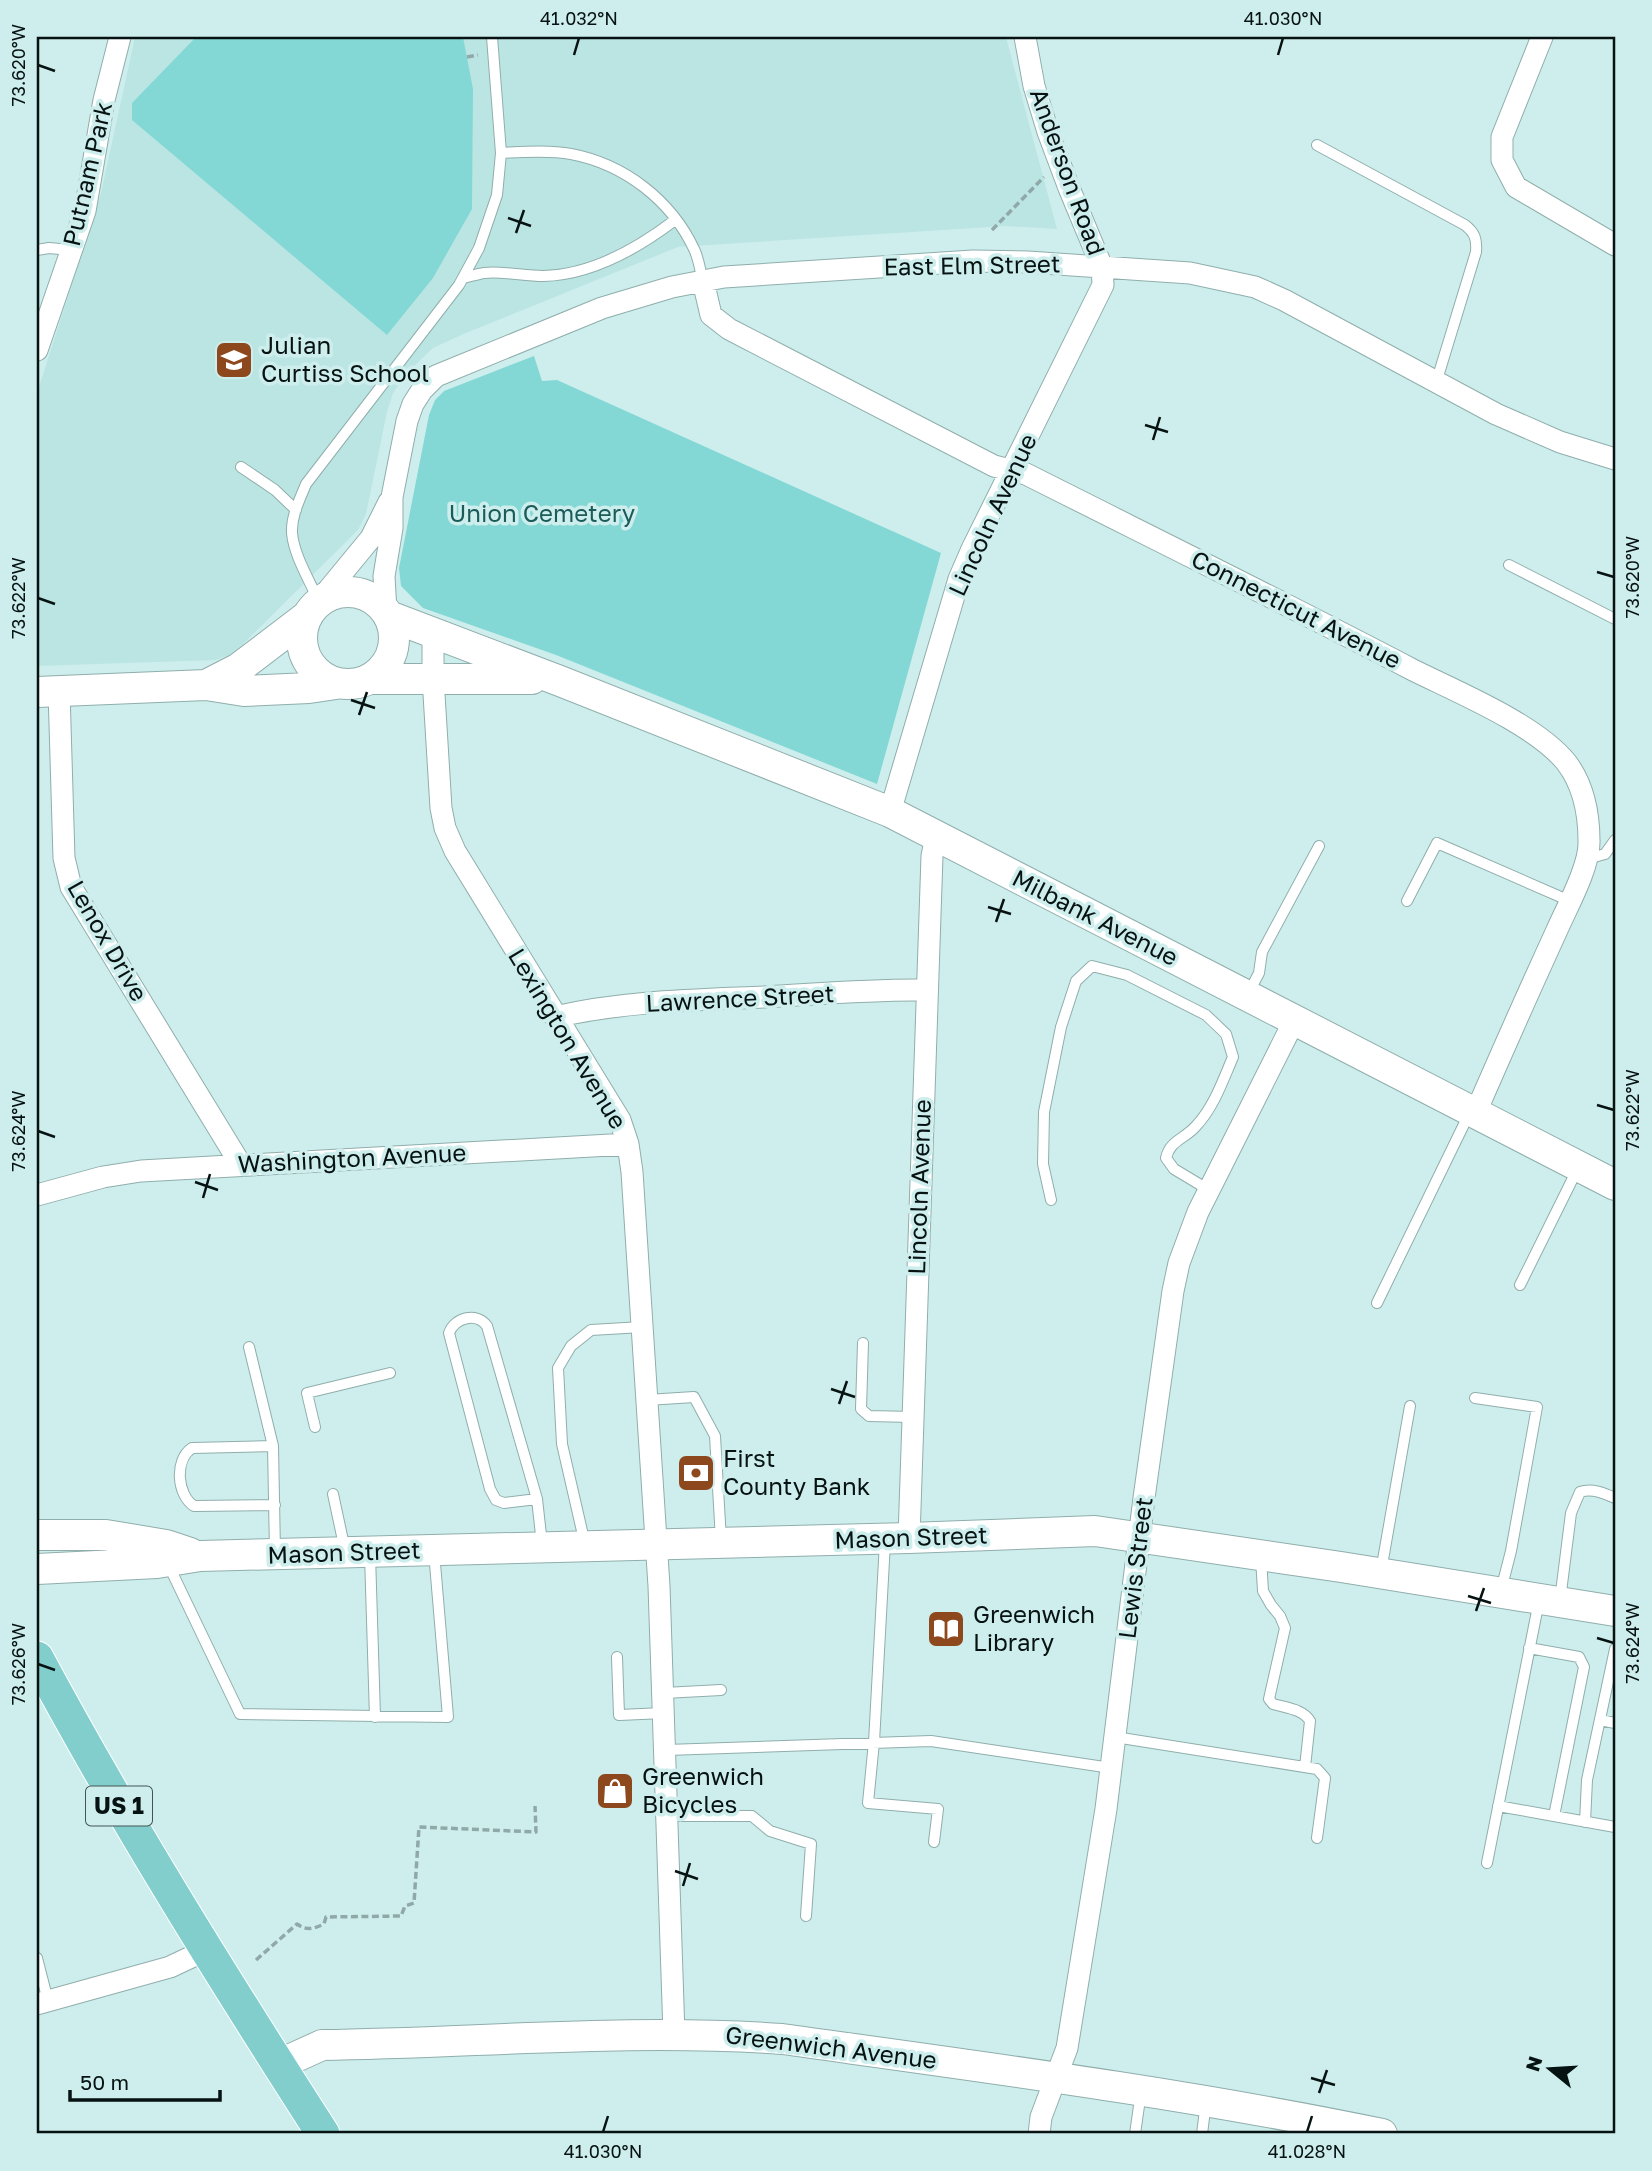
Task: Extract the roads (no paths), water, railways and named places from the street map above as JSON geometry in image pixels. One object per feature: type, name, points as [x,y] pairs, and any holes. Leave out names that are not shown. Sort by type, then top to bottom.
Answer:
[{"type":"main road","points":[[48,692],[206,685],[244,691],[349,685],[371,679],[380,673],[389,661],[394,647],[394,630],[388,614],[370,597],[360,593],[338,592],[239,668],[206,685]]},
{"type":"main road","points":[[317,606],[302,629],[305,656],[310,666],[323,678],[336,684]]},
{"type":"main road","name":"Milbank Avenue","points":[[388,614],[431,634],[560,681],[890,812],[1615,1185]]},
{"type":"main road","name":"Milbank Avenue","points":[[371,679],[560,681]]},
{"type":"main road","name":"Mason Street","points":[[37,1569],[167,1562],[200,1556],[1095,1531],[1550,1601],[1614,1608]]},
{"type":"main road","name":"Mason Street","points":[[37,1535],[106,1535],[166,1545],[200,1556]]},
{"type":"main road","name":"US 1","points":[[37,1658],[145,1851],[323,2134]]},
{"type":"main road","name":"Greenwich Avenue","points":[[278,2065],[322,2045],[674,2034],[782,2039],[1056,2077],[1382,2134]]},
{"type":"street","name":"Putnam Park","points":[[37,350],[85,211],[104,100],[120,37]]},
{"type":"street","name":"Anderson Road","points":[[1025,37],[1034,86],[1048,132],[1102,267]]},
{"type":"street","points":[[1542,37],[1502,137],[1502,160],[1516,187],[1615,245]]},
{"type":"street","name":"East Elm Street","points":[[388,614],[384,576],[392,528],[392,497],[407,421],[422,390],[436,376],[602,308],[641,295],[724,277],[972,261],[1190,273],[1255,287],[1323,319],[1436,383],[1530,429],[1560,442],[1615,459]]},
{"type":"street","name":"Lincoln Avenue","points":[[890,812],[959,579],[1103,285],[1102,267]]},
{"type":"street","name":"Connecticut Avenue","points":[[703,281],[711,315],[729,329],[994,466],[1026,474],[1364,644],[1518,724],[1545,741],[1565,761],[1578,779],[1589,822],[1590,846],[1587,859],[1473,1112]]},
{"type":"street","name":"East Elm Street","points":[[317,606],[370,538],[392,497]]},
{"type":"street","name":"Lexington Avenue","points":[[431,634],[441,808],[445,828],[455,851],[611,1104],[628,1144],[656,1544],[666,1750],[674,2034]]},
{"type":"street","name":"Lenox Drive","points":[[48,692],[64,858],[71,887],[241,1165]]},
{"type":"street","name":"Lincoln Avenue","points":[[897,1538],[914,1417],[926,990],[932,856],[936,836]]},
{"type":"street","name":"Lawrence Street","points":[[555,1017],[598,1007],[764,996],[926,990]]},
{"type":"street","name":"Lewis Street","points":[[1038,2134],[1041,2117],[1067,2048],[1111,1768],[1173,1291],[1179,1263],[1209,1190],[1294,1021]]},
{"type":"street","name":"Washington Avenue","points":[[37,1195],[103,1177],[141,1171],[628,1144]]},
{"type":"street","points":[[42,2002],[170,1967],[206,1951]]},
{"type":"lane","points":[[317,606],[292,533],[296,510],[306,484],[463,278],[479,248],[497,195],[501,153],[492,37]]},
{"type":"lane","points":[[1317,145],[1473,231],[1476,252],[1436,383]]},
{"type":"lane","points":[[501,153],[569,154],[606,163],[647,188],[675,220],[695,250],[703,281]]},
{"type":"lane","points":[[463,278],[484,273],[544,276],[570,272],[628,252],[675,220]]},
{"type":"lane","points":[[37,250],[71,250]]},
{"type":"lane","points":[[241,467],[296,510]]},
{"type":"lane","points":[[1509,565],[1615,619]]},
{"type":"lane","points":[[1587,859],[1605,854],[1615,840]]},
{"type":"lane","points":[[1408,901],[1437,843],[1570,901]]},
{"type":"lane","points":[[1247,997],[1259,973],[1262,951],[1319,846]]},
{"type":"lane","points":[[1051,1200],[1043,1164],[1044,1112],[1060,1027],[1076,981],[1092,966],[1127,975],[1206,1015],[1226,1034],[1233,1057],[1215,1099],[1196,1127],[1168,1148],[1166,1158],[1174,1169],[1209,1190]]},
{"type":"lane","points":[[1377,1303],[1473,1112]]},
{"type":"lane","points":[[1520,1285],[1579,1166]]},
{"type":"lane","points":[[537,1499],[504,1503],[496,1500],[490,1489],[449,1333],[457,1321],[475,1317],[482,1319],[487,1326],[537,1499],[543,1547]]},
{"type":"lane","points":[[585,1546],[562,1444],[558,1368],[571,1346],[591,1330],[642,1327]]},
{"type":"lane","points":[[863,1343],[861,1409],[869,1416],[914,1417]]},
{"type":"lane","points":[[249,1347],[273,1446],[275,1555]]},
{"type":"lane","points":[[315,1427],[307,1393],[390,1373]]},
{"type":"lane","points":[[647,1400],[694,1397],[715,1436],[721,1543]]},
{"type":"lane","points":[[1475,1398],[1537,1407],[1511,1551],[1500,1592]]},
{"type":"lane","points":[[1380,1574],[1410,1406]]},
{"type":"lane","points":[[273,1446],[192,1448],[180,1462],[182,1492],[186,1501],[194,1506],[275,1505]]},
{"type":"lane","points":[[1487,1863],[1529,1648],[1550,1601],[1571,1513],[1580,1492],[1602,1492],[1615,1498]]},
{"type":"lane","points":[[333,1494],[358,1553],[375,1717]]},
{"type":"lane","points":[[897,1538],[868,1803],[938,1809],[934,1842]]},
{"type":"lane","points":[[167,1562],[240,1714],[448,1717],[434,1550]]},
{"type":"lane","points":[[1261,1556],[1263,1591],[1285,1628],[1269,1699],[1273,1704],[1300,1711],[1311,1721],[1305,1767]]},
{"type":"lane","points":[[1529,1648],[1579,1657],[1584,1667],[1554,1816]]},
{"type":"lane","points":[[1585,1822],[1587,1780],[1615,1649]]},
{"type":"lane","points":[[617,1657],[619,1715],[721,1690]]},
{"type":"lane","points":[[1600,1720],[1615,1723]]},
{"type":"lane","points":[[1115,1737],[1317,1769],[1325,1778],[1317,1838]]},
{"type":"lane","points":[[666,1750],[931,1741],[1111,1768]]},
{"type":"lane","points":[[1498,1805],[1615,1827]]},
{"type":"lane","points":[[667,1816],[752,1816],[770,1831],[811,1844],[806,1916]]},
{"type":"lane","points":[[37,1958],[42,2002]]},
{"type":"lane","points":[[1135,2134],[1141,2091]]},
{"type":"lane","points":[[1202,2134],[1206,2102]]},
{"type":"place","name":"Julian Curtiss School","points":[[234,360]]},
{"type":"place","name":"First County Bank","points":[[696,1473]]},
{"type":"place","name":"Greenwich Library","points":[[946,1629]]},
{"type":"place","name":"Greenwich Bicycles","points":[[615,1791]]},
{"type":"park label","name":"Union Cemetery","points":[[542,514]]}]
